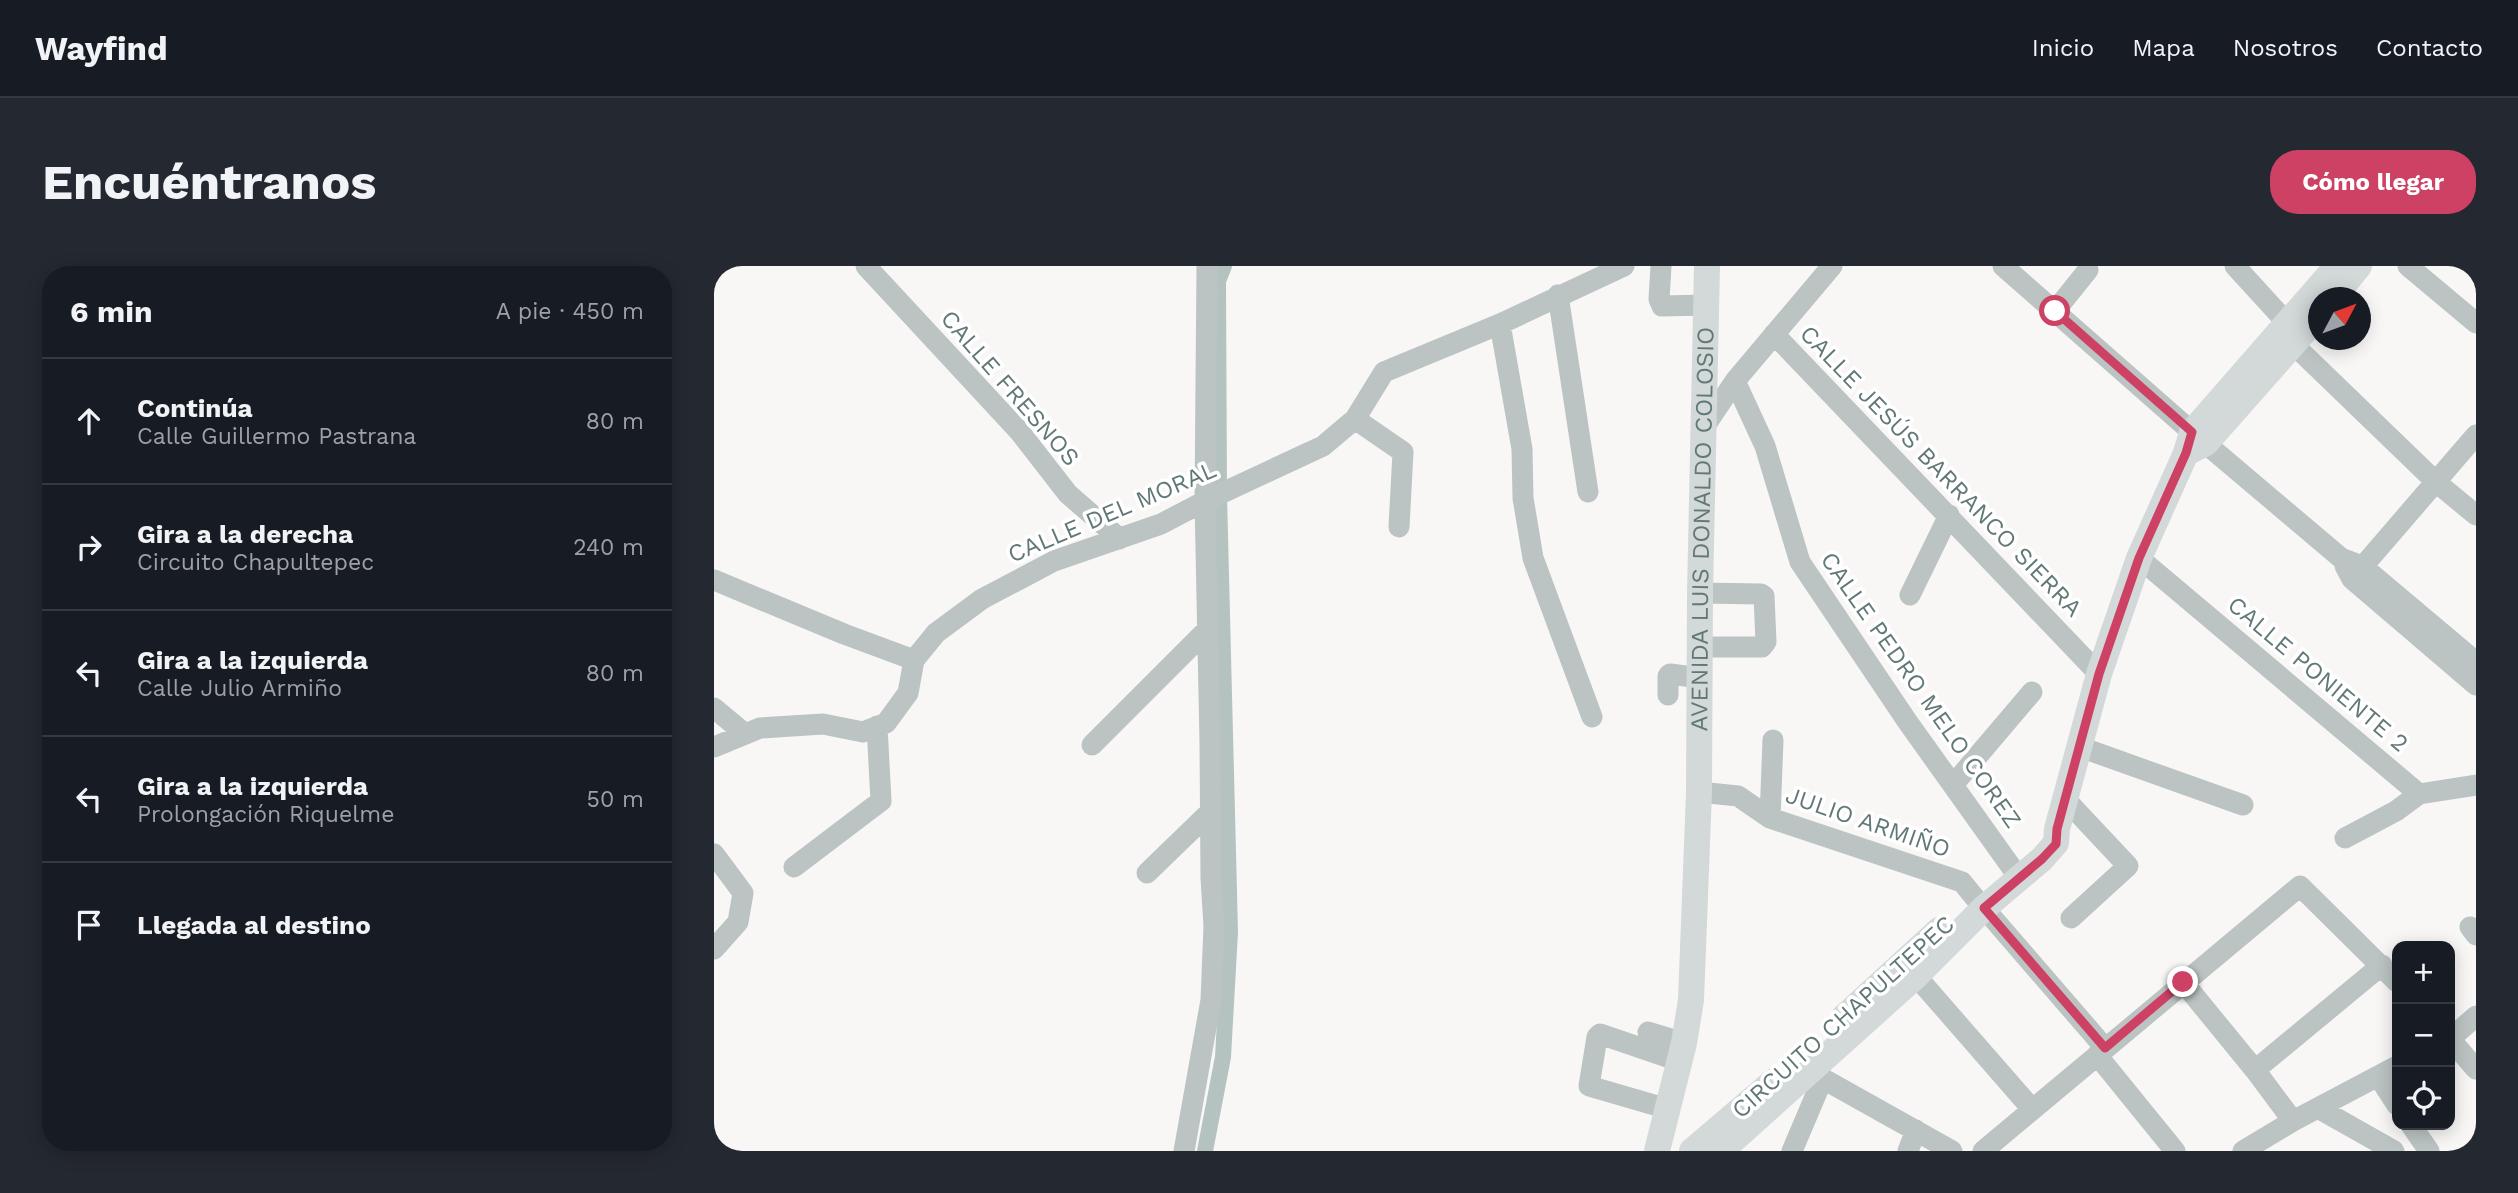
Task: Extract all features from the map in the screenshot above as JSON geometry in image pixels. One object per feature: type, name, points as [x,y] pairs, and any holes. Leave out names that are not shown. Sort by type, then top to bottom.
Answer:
[{"type":"main road","name":"AVENIDA LUIS DONALDO COLOSIO","points":[[1657,1151],[1691,1000],[1699,804],[1700,593],[1707,266]]},
{"type":"main road","name":"CIRCUITO CHAPULTEPEC","points":[[1692,1151],[1980,903],[2042,859],[2056,844],[2057,829],[2099,674],[2139,558],[2195,443],[2291,335],[2337,266]]},
{"type":"main road","points":[[2342,287],[2359,266]]},
{"type":"main road","name":"CIRCUITO CHAPULTEPEC","points":[[2291,335],[2308,323]]},
{"type":"main road","name":"CIRCUITO CHAPULTEPEC","points":[[1721,1151],[1817,1075],[1916,976],[2043,835],[2057,829]]},
{"type":"street","name":"CALLE FRESNOS","points":[[866,266],[1019,431],[1068,494],[1120,538]]},
{"type":"street","points":[[1184,1151],[1211,1000],[1214,926],[1208,629],[1213,498],[1207,266]]},
{"type":"street","name":"CALLE DEL MORAL","points":[[877,726],[887,723],[908,693],[914,660],[936,633],[982,599],[1054,561],[1161,524],[1323,446],[1355,419],[1384,372],[1505,322],[1624,266]]},
{"type":"street","points":[[1661,266],[1659,299],[1662,306],[1706,305]]},
{"type":"street","points":[[1703,429],[1734,381],[1832,266]]},
{"type":"street","points":[[2003,266],[2055,311],[2195,443],[2341,558],[2474,674]]},
{"type":"street","points":[[2235,266],[2291,335],[2436,482],[2476,515]]},
{"type":"street","points":[[2408,266],[2476,323]]},
{"type":"street","points":[[2055,311],[2088,270]]},
{"type":"street","points":[[1553,298],[1588,492]]},
{"type":"street","points":[[1505,322],[1522,449],[1523,498],[1533,558],[1592,717]]},
{"type":"street","name":"CALLE JESÚS BARRANCO SIERRA","points":[[1774,334],[1950,515],[2099,674]]},
{"type":"street","name":"CALLE PEDRO MELO COREZ","points":[[1734,381],[1765,446],[1800,562],[2012,867]]},
{"type":"street","points":[[1355,419],[1403,452],[1399,527]]},
{"type":"street","points":[[2357,572],[2476,435]]},
{"type":"street","points":[[1910,595],[1950,515]]},
{"type":"street","name":"CALLE PONIENTE 2","points":[[2139,558],[2419,794]]},
{"type":"street","points":[[714,580],[844,635],[914,660]]},
{"type":"street","points":[[1700,593],[1758,592],[1764,596],[1766,642],[1762,647],[1701,647]]},
{"type":"street","points":[[1092,746],[1208,629]]},
{"type":"street","points":[[1668,695],[1670,674],[1701,678]]},
{"type":"street","points":[[1953,785],[2032,692]]},
{"type":"street","points":[[714,708],[744,733]]},
{"type":"street","points":[[714,747],[760,728],[823,723],[863,732],[877,726],[881,801],[794,867]]},
{"type":"street","points":[[1770,818],[1773,740]]},
{"type":"street","points":[[2080,747],[2243,805]]},
{"type":"street","points":[[2345,838],[2396,811],[2419,794],[2476,785]]},
{"type":"street","name":"JULIO ARMIÑO","points":[[1699,804],[1738,796],[1770,818],[1962,882],[2101,1051],[2175,1151]]},
{"type":"street","points":[[2066,800],[2128,866],[2071,918]]},
{"type":"street","points":[[1147,873],[1210,812]]},
{"type":"street","points":[[714,854],[743,893],[738,922],[714,949]]},
{"type":"street","points":[[1983,1151],[2300,886],[2392,976]]},
{"type":"street","points":[[2255,1070],[2382,965]]},
{"type":"street","points":[[1916,976],[2032,1109]]},
{"type":"street","points":[[2183,982],[2255,1070],[2293,1122]]},
{"type":"street","points":[[2455,1035],[2476,1016]]},
{"type":"street","points":[[1648,1032],[1681,1052]]},
{"type":"street","points":[[1668,1109],[1590,1086],[1597,1037],[1600,1034],[1681,1052]]},
{"type":"street","points":[[2455,1045],[2476,1069]]},
{"type":"street","points":[[2243,1151],[2395,1067]]},
{"type":"street","points":[[1793,1151],[1817,1075],[1952,1151]]},
{"type":"street","points":[[2378,1076],[2392,1097]]},
{"type":"street","points":[[2318,1108],[2395,1151]]},
{"type":"street","points":[[1908,1151],[1916,1130]]},
{"type":"street","points":[[2413,1130],[2423,1150]]},
{"type":"waterway","points":[[1205,1151],[1223,1057],[1230,932],[1219,496],[1218,281],[1224,266]]},
{"type":"route","points":[[2055,311],[2192,432],[2186,453],[2139,558],[2099,674],[2057,829],[2056,844],[1984,908],[2105,1048],[2183,982]]}]
